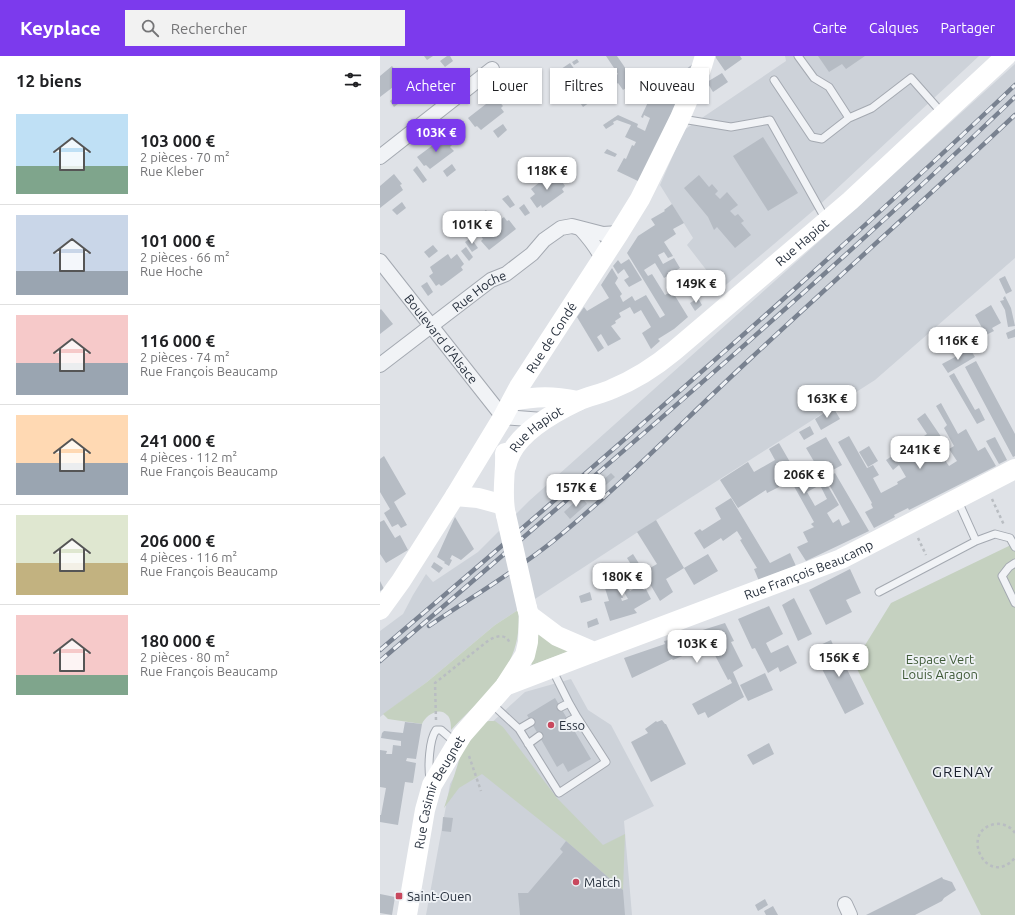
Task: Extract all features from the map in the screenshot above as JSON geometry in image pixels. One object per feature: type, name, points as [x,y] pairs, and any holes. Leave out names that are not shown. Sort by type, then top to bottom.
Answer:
[{"type":"street","name":"Rue de Condé","points":[[380,610],[401,581],[455,496],[519,387],[640,199],[680,118],[705,56]]},
{"type":"street","name":"Rue Hapiot","points":[[506,467],[512,452],[522,438],[544,420],[578,401],[613,389],[664,360],[850,201],[1006,56]]},
{"type":"street","points":[[380,157],[478,80]]},
{"type":"street","name":"Rue Hoche","points":[[380,365],[491,280],[506,274],[532,254],[544,240],[562,228],[572,226],[608,234],[619,233]]},
{"type":"street","points":[[581,229],[591,240],[602,259]]},
{"type":"street","name":"Boulevard d'Alsace","points":[[380,261],[430,327],[507,409]]},
{"type":"street","name":"Rue Hapiot","points":[[507,409],[547,396],[578,401]]},
{"type":"street","points":[[525,655],[528,642],[528,611],[505,510],[507,409],[544,420]]},
{"type":"street","name":"Rue François Beaucamp","points":[[505,686],[841,559],[1015,469]]},
{"type":"street","points":[[455,496],[478,498],[505,510]]},
{"type":"street","points":[[528,611],[557,636],[594,652]]},
{"type":"street","name":"Rue Casimir Beugnet","points":[[407,915],[425,810],[432,785],[459,739],[505,686],[525,655]]},
{"type":"lane","points":[[798,56],[814,78],[828,87],[849,118]]},
{"type":"lane","points":[[774,80],[812,137],[822,139],[849,118],[872,108],[911,78],[943,114]]},
{"type":"lane","points":[[680,118],[731,126],[770,120],[826,220]]},
{"type":"lane","points":[[957,499],[976,541]]},
{"type":"lane","points":[[879,592],[976,541],[995,534],[1010,538],[1015,547]]},
{"type":"lane","points":[[1015,563],[1009,567],[1002,576],[1015,603]]},
{"type":"lane","points":[[490,702],[519,729],[559,793],[606,762],[577,717],[552,668]]},
{"type":"lane","points":[[561,707],[569,703]]},
{"type":"lane","points":[[569,721],[577,717]]},
{"type":"lane","points":[[519,729],[531,722]]},
{"type":"lane","points":[[432,785],[428,768],[433,735],[436,730],[441,730],[459,739]]},
{"type":"lane","points":[[528,744],[540,736]]},
{"type":"path","points":[[984,484],[1010,538]]},
{"type":"path","points":[[911,523],[931,565]]},
{"type":"path","points":[[436,730],[435,683],[496,636],[508,638],[512,648],[525,655]]},
{"type":"path","points":[[459,739],[481,791]]},
{"type":"path","points":[[1015,832],[1005,825],[997,824],[989,826],[982,831],[978,838],[977,847],[979,855],[984,862],[991,866],[1000,867],[1008,865],[1015,858]]},
{"type":"shaded area","points":[[785,56],[979,56],[814,210],[721,289],[687,245],[693,238],[660,185],[684,130],[786,61]]},
{"type":"shaded area","points":[[1015,64],[1015,258],[875,380],[495,625],[427,682],[380,717],[380,631],[403,614],[426,574],[433,582],[478,552],[529,501]]},
{"type":"shaded area","points":[[571,679],[588,710],[611,725],[654,806],[624,821],[632,915],[426,915],[450,784],[477,736],[525,692]]},
{"type":"green space","name":"Espace Vert Louis Aragon","points":[[1015,543],[1015,915],[981,915],[854,663],[891,603]]},
{"type":"green space","points":[[518,610],[518,630],[515,647],[509,663],[489,691],[451,730],[448,716],[444,712],[440,711],[429,715],[422,724],[388,719],[383,714],[427,682],[495,625]]},
{"type":"green space","points":[[542,634],[567,652],[532,665],[531,663],[537,638],[538,635]]},
{"type":"green space","points":[[495,721],[503,727],[557,798],[603,845],[625,834],[623,890],[566,841],[482,774],[459,788],[444,808],[461,754],[483,722]]},
{"type":"building","points":[[424,56],[433,56],[427,60]]},
{"type":"building","points":[[447,56],[450,56],[453,61],[445,67],[440,61]]},
{"type":"building","points":[[606,56],[617,56],[625,68],[625,89],[623,90],[617,84],[617,68],[614,68]]},
{"type":"building","points":[[716,56],[740,56],[742,59],[725,71]]},
{"type":"building","points":[[818,56],[865,56],[846,69],[842,64],[829,72]]},
{"type":"building","points":[[577,59],[579,62],[574,65],[572,62]]},
{"type":"building","points":[[570,63],[574,68],[562,68]]},
{"type":"building","points":[[694,63],[692,68],[688,68]]},
{"type":"building","points":[[392,66],[394,68],[392,68],[392,88],[380,97],[380,76]]},
{"type":"building","points":[[722,73],[728,82],[713,92],[709,85],[709,81]]},
{"type":"building","points":[[486,104],[501,104],[503,106],[501,108],[504,112],[481,130],[477,126],[475,127],[468,118]]},
{"type":"building","points":[[647,104],[676,104],[640,182],[617,171],[624,158],[626,159],[632,145],[634,146],[636,142],[625,137],[631,125],[617,120],[606,129],[603,125],[618,115],[638,124],[637,127],[645,131],[650,118],[644,115],[643,118],[641,117]]},
{"type":"building","points":[[503,124],[507,130],[498,138],[493,131]]},
{"type":"building","points":[[455,128],[462,138],[457,142],[450,132]]},
{"type":"building","points":[[445,136],[452,145],[450,147],[454,151],[430,169],[426,165],[424,166],[417,157]]},
{"type":"building","points":[[763,137],[798,193],[768,211],[733,156]]},
{"type":"building","points":[[607,149],[617,154],[615,157],[604,153]]},
{"type":"building","points":[[452,164],[456,170],[447,177],[443,171]]},
{"type":"building","points":[[417,166],[427,180],[423,183],[413,170]]},
{"type":"building","points":[[534,166],[538,173],[530,179],[525,173]]},
{"type":"building","points":[[394,174],[402,184],[400,185],[403,190],[380,208],[380,186]]},
{"type":"building","points":[[549,175],[553,180],[558,176],[565,186],[562,189],[564,192],[542,208],[541,205],[537,208],[530,198],[535,194],[531,189]]},
{"type":"building","points":[[699,175],[709,187],[712,184],[718,191],[715,194],[720,199],[727,192],[738,205],[730,211],[735,216],[738,214],[744,221],[741,223],[751,235],[735,248],[717,227],[714,230],[708,217],[684,188]]},
{"type":"building","points":[[508,195],[515,205],[510,208],[502,199]]},
{"type":"building","points":[[402,202],[406,208],[397,215],[392,210]]},
{"type":"building","points":[[524,204],[530,213],[525,216],[519,208]]},
{"type":"building","points":[[672,204],[684,223],[673,229],[676,234],[664,242],[673,256],[668,258],[664,252],[658,255],[663,264],[674,258],[680,268],[664,278],[655,263],[644,270],[648,276],[652,274],[665,295],[672,291],[688,317],[674,329],[658,339],[660,341],[651,349],[642,333],[651,327],[641,310],[634,314],[630,307],[619,313],[621,317],[611,326],[621,339],[608,346],[601,334],[597,337],[604,348],[598,352],[577,317],[584,307],[587,311],[609,298],[601,285],[612,268],[618,278],[615,283],[622,294],[620,296],[623,302],[632,296],[635,301],[646,295],[660,318],[665,315],[627,253],[638,236],[655,225],[651,219],[665,211],[664,210]]},
{"type":"building","points":[[486,210],[490,215],[481,222],[477,217]]},
{"type":"building","points":[[504,217],[507,221],[509,220],[516,229],[489,250],[481,241],[483,239],[480,235]]},
{"type":"building","points":[[471,238],[478,248],[472,252],[465,242]]},
{"type":"building","points":[[433,245],[438,251],[429,258],[424,252]]},
{"type":"building","points":[[466,247],[473,257],[469,261],[461,251]]},
{"type":"building","points":[[448,254],[451,259],[457,254],[464,264],[461,267],[463,270],[443,285],[441,286],[439,284],[436,286],[429,276],[433,273],[430,267]]},
{"type":"building","points":[[629,259],[642,280],[629,287],[624,280],[629,277],[624,269],[618,274],[613,266],[618,260],[621,264]]},
{"type":"building","points":[[1005,276],[1012,291],[1006,294],[999,279]]},
{"type":"building","points":[[427,282],[433,292],[428,296],[421,286]]},
{"type":"building","points":[[1005,296],[1011,308],[1015,326],[1008,327],[1005,310],[1000,301],[1004,300],[1003,298]]},
{"type":"building","points":[[698,298],[702,305],[695,311],[690,303]]},
{"type":"building","points":[[991,305],[1001,323],[992,328],[994,331],[986,335],[975,315]]},
{"type":"building","points":[[381,309],[393,324],[380,334],[380,310]]},
{"type":"building","points":[[963,329],[966,333],[961,335],[959,331]]},
{"type":"building","points":[[1015,329],[1015,337],[1008,339],[1006,333]]},
{"type":"building","points":[[970,349],[975,357],[948,373],[942,364]]},
{"type":"building","points":[[976,361],[1015,434],[1015,456],[1013,457],[965,367]]},
{"type":"building","points":[[954,373],[975,410],[979,408],[985,420],[977,424],[949,376]]},
{"type":"building","points":[[941,403],[958,434],[966,429],[978,451],[985,447],[996,466],[909,510],[908,508],[894,515],[895,517],[874,528],[865,512],[873,508],[872,503],[838,442],[849,436],[867,468],[873,465],[879,475],[873,478],[881,493],[898,484],[897,482],[906,477],[899,465],[893,470],[886,460],[927,434],[917,419],[925,413],[944,441],[936,447],[949,466],[957,461],[949,449],[954,446],[944,428],[947,425],[936,406]]},
{"type":"building","points":[[833,407],[840,419],[821,430],[815,419]]},
{"type":"building","points":[[810,426],[814,434],[804,440],[799,432]]},
{"type":"building","points":[[826,437],[842,465],[822,476],[839,505],[827,513],[833,523],[839,519],[842,526],[850,522],[826,479],[835,473],[869,531],[806,561],[797,547],[808,542],[803,532],[814,527],[811,524],[814,522],[791,481],[767,493],[766,490],[738,508],[720,480],[748,462],[754,472],[775,460],[769,449],[779,443],[798,476],[801,474],[802,478],[819,470],[806,448]],"holes":[[[820,485],[827,499],[815,506],[807,492]]]},
{"type":"building","points":[[995,437],[1007,460],[999,464],[986,441]]},
{"type":"building","points":[[869,446],[878,461],[868,467],[859,452]]},
{"type":"building","points":[[384,456],[406,494],[394,502],[407,525],[401,528],[398,524],[392,527],[384,513],[390,509],[380,492],[380,459]]},
{"type":"building","points":[[611,473],[615,477],[600,490],[596,486]]},
{"type":"building","points":[[581,496],[587,504],[570,519],[564,512]]},
{"type":"building","points":[[731,498],[770,563],[790,553],[796,566],[759,581],[754,569],[757,568],[740,540],[742,539],[737,531],[723,541],[721,538],[704,549],[694,533],[700,529],[702,531],[721,519],[715,508]]},
{"type":"building","points":[[455,517],[474,549],[461,560],[452,555],[450,559],[452,560],[449,566],[437,557]]},
{"type":"building","points":[[384,520],[395,538],[400,535],[408,550],[386,563],[380,554],[380,522]]},
{"type":"building","points":[[656,520],[684,568],[666,579],[673,592],[660,601],[643,572],[657,564],[637,532]]},
{"type":"building","points":[[633,554],[643,570],[637,574],[627,558]]},
{"type":"building","points":[[708,554],[718,571],[694,585],[684,568]]},
{"type":"building","points":[[434,562],[443,568],[439,573],[431,567]]},
{"type":"building","points":[[609,566],[619,592],[621,591],[623,598],[621,598],[622,601],[628,599],[619,583],[624,581],[630,591],[640,585],[644,590],[646,589],[651,599],[634,609],[637,613],[610,621],[604,602],[609,601],[599,569]]},
{"type":"building","points":[[850,569],[861,593],[846,600],[852,612],[826,625],[809,590]]},
{"type":"building","points":[[380,581],[384,589],[380,591]]},
{"type":"building","points":[[590,592],[592,600],[581,603],[579,596]]},
{"type":"building","points":[[794,598],[812,634],[798,641],[782,605]]},
{"type":"building","points":[[769,606],[783,634],[766,643],[771,653],[788,645],[797,663],[780,672],[778,667],[768,673],[755,648],[752,649],[738,619]]},
{"type":"building","points":[[597,618],[599,624],[588,628],[587,622]]},
{"type":"building","points":[[725,623],[734,641],[731,642],[743,666],[733,672],[744,697],[708,718],[705,712],[698,715],[692,704],[732,683],[730,679],[728,680],[708,642],[685,649],[687,654],[673,660],[672,659],[632,678],[624,658],[665,644],[664,641]]},
{"type":"building","points":[[831,640],[864,704],[845,714],[819,663],[815,665],[812,659],[822,654],[818,646]]},
{"type":"building","points":[[765,673],[773,690],[748,701],[740,685]]},
{"type":"building","points":[[555,698],[591,759],[568,772],[563,763],[557,767],[527,715]]},
{"type":"building","points":[[662,720],[666,724],[686,764],[651,782],[631,742],[648,733],[645,729],[656,721]]},
{"type":"building","points":[[405,722],[422,724],[416,759],[407,758],[406,761],[416,763],[413,783],[405,782],[398,825],[380,822],[380,815],[386,788],[380,787],[380,750],[387,751],[386,754],[392,754],[393,745],[401,746],[401,741],[381,738],[384,731],[403,733]]},
{"type":"building","points":[[769,743],[774,754],[753,765],[747,755]]},
{"type":"building","points":[[443,817],[453,818],[451,832],[442,831]]},
{"type":"building","name":"Match","points":[[566,841],[623,890],[625,915],[520,915],[518,893],[528,893],[563,852],[560,849]]},
{"type":"building","points":[[942,877],[943,879],[952,882],[956,890],[942,901],[915,915],[866,915]]},
{"type":"building","points":[[380,894],[395,897],[392,915],[380,913]]},
{"type":"building","points":[[765,899],[768,905],[758,911],[755,905]]},
{"type":"building","points":[[773,906],[778,915],[766,915],[764,911]]},
{"type":"railway","points":[[380,650],[591,469],[799,285],[881,211],[1015,85]]},
{"type":"railway","points":[[380,661],[781,313],[860,242],[1015,97]]},
{"type":"railway","points":[[429,626],[522,564],[552,542],[578,520],[1015,115]]},
{"type":"place","name":"Esso","points":[[551,725]]},
{"type":"place","name":"Match","points":[[576,882]]},
{"type":"place","name":"Saint-Ouen","points":[[399,896]]},
{"type":"district","name":"GRENAY","points":[[963,771]]}]
